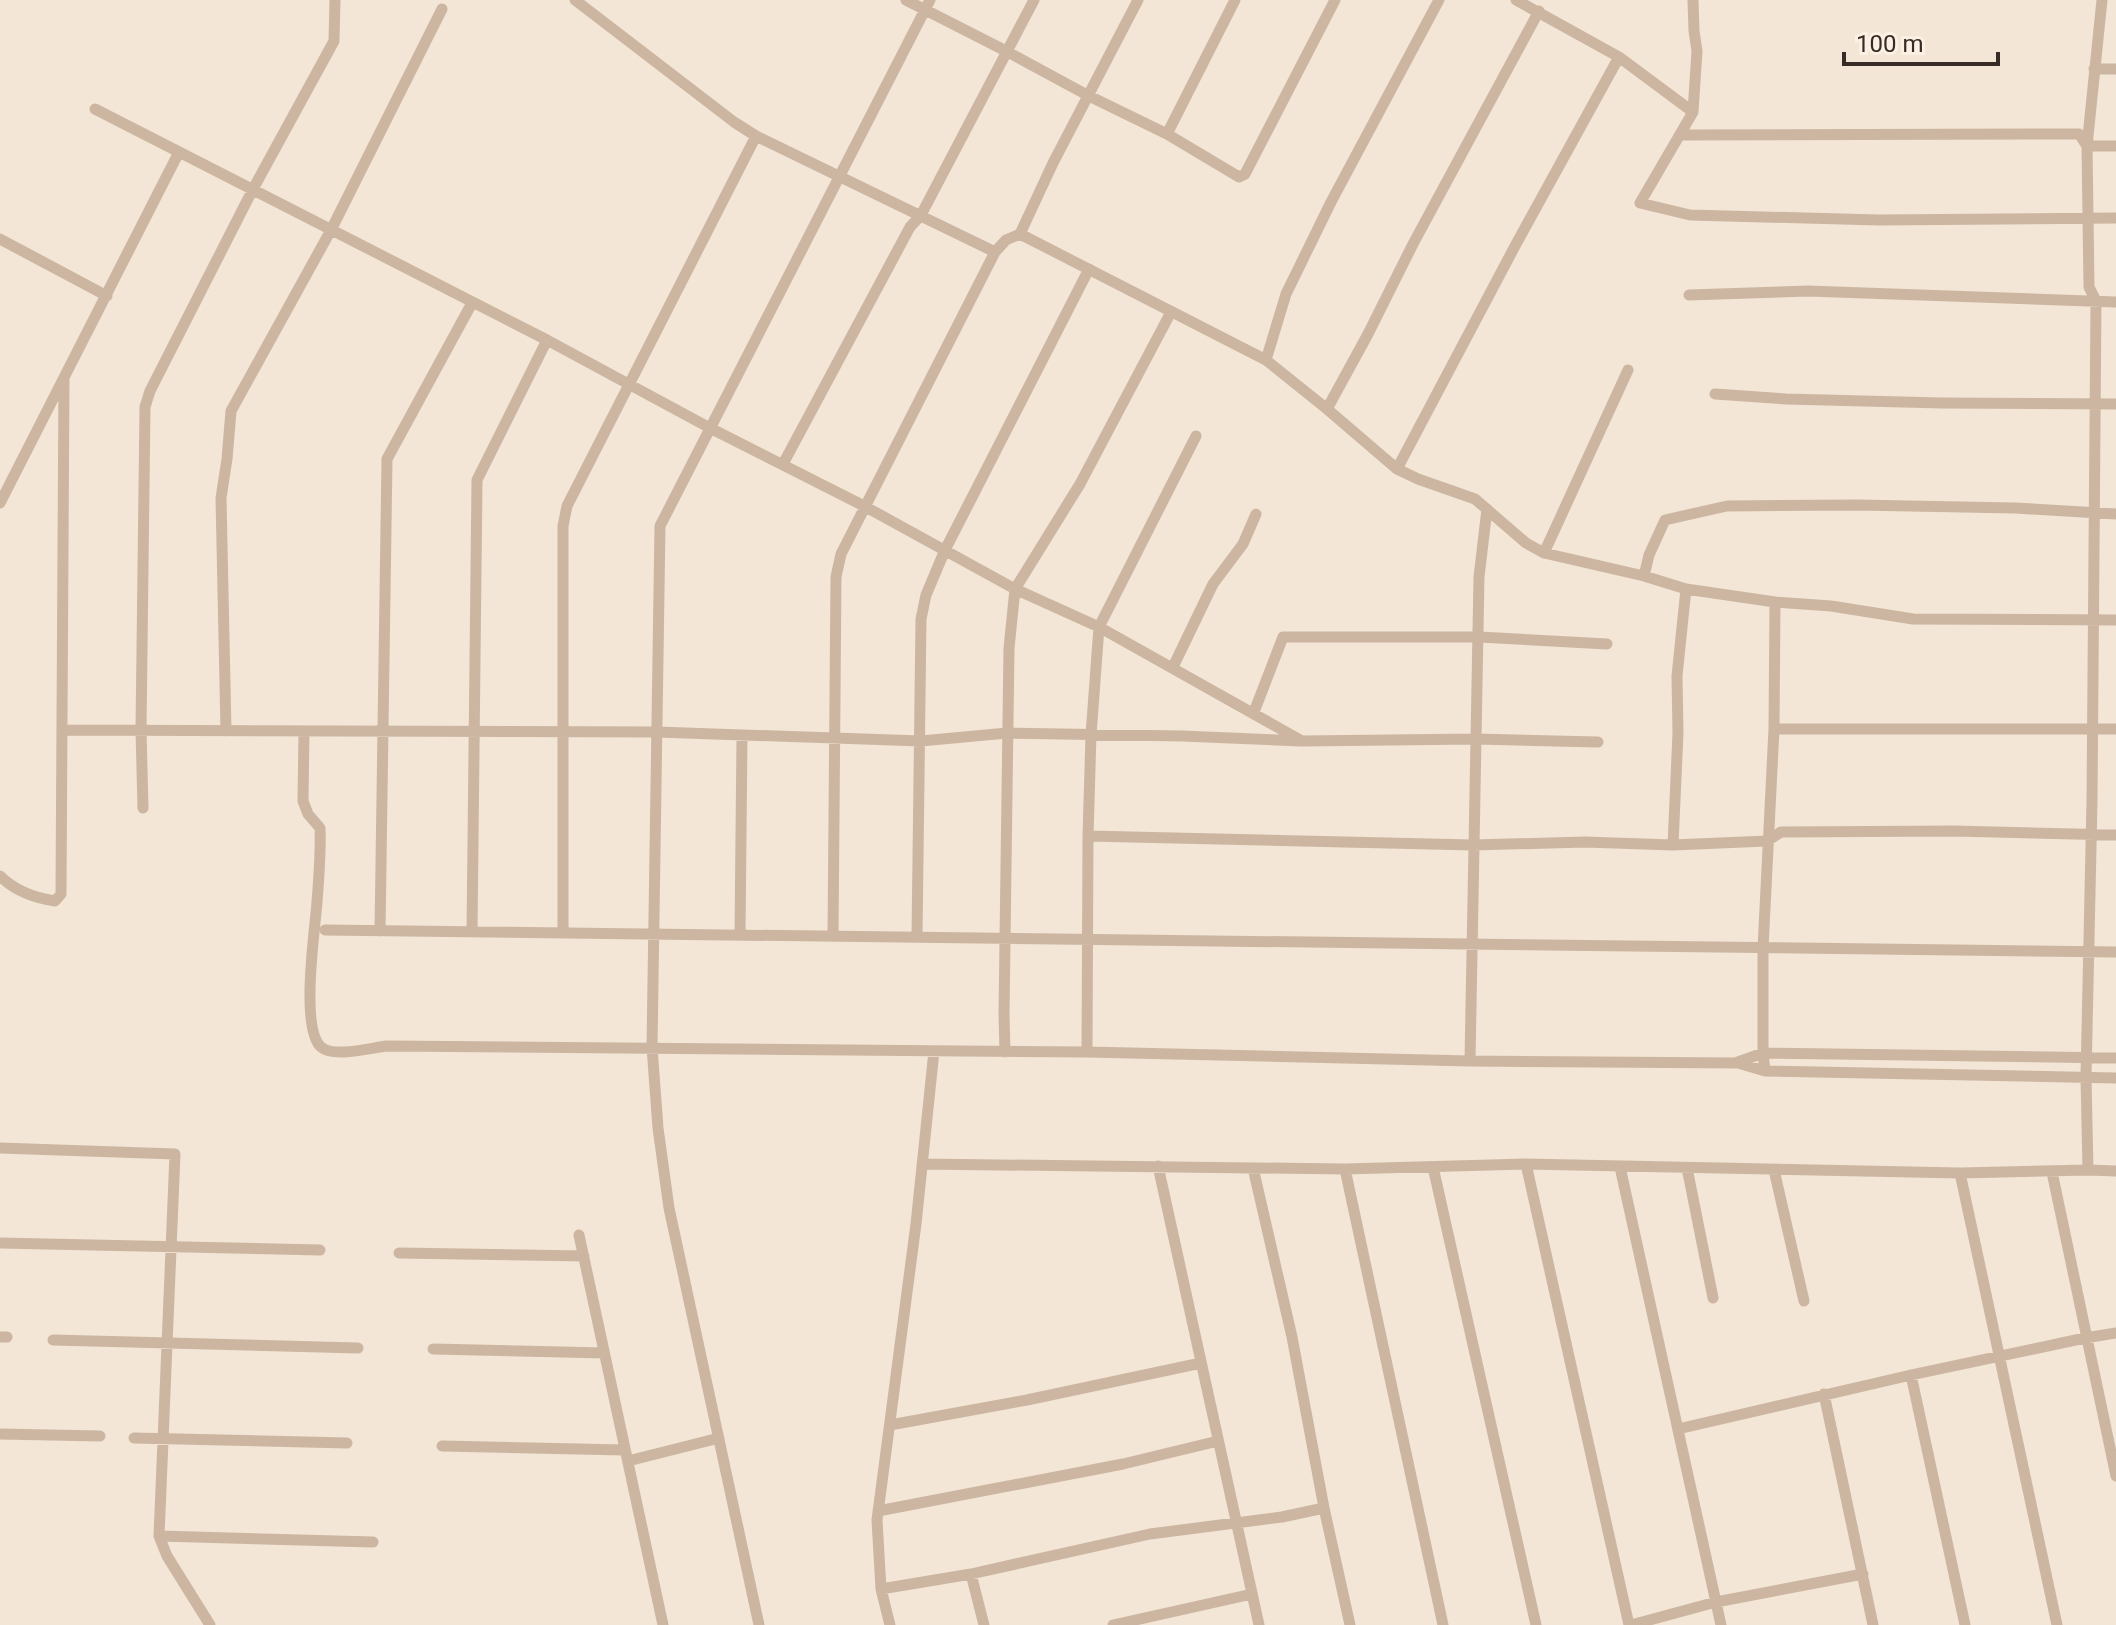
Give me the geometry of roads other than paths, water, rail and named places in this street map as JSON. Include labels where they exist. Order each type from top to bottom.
[{"type":"street","points":[[143,808],[145,407],[150,391],[253,189],[334,41],[335,0]]},
{"type":"street","points":[[575,0],[756,136],[995,252]]},
{"type":"street","points":[[906,0],[928,5],[1089,96],[1167,134],[1239,177],[1243,176],[1335,0]]},
{"type":"street","points":[[783,464],[910,227],[921,215],[1034,0]]},
{"type":"street","points":[[833,936],[836,577],[841,554],[995,252],[1006,240],[1020,234],[1053,163],[1138,0]]},
{"type":"street","points":[[1167,134],[1235,0]]},
{"type":"street","points":[[1266,360],[1286,294],[1331,202],[1439,0]]},
{"type":"street","points":[[1516,0],[1619,57],[1693,112]]},
{"type":"street","points":[[1693,0],[1697,51],[1693,112],[1640,203],[1690,215],[1879,220],[2116,218]]},
{"type":"street","points":[[2088,1170],[2086,1077],[2092,835],[2096,301],[2089,287],[2087,146],[2102,0]]},
{"type":"street","points":[[759,1625],[669,1208],[658,1128],[652,1047],[660,526],[928,5]]},
{"type":"street","points":[[226,731],[221,498],[231,411],[331,230],[442,9]]},
{"type":"street","points":[[1327,409],[1539,11]]},
{"type":"street","points":[[1397,469],[1619,57]]},
{"type":"street","points":[[2094,69],[2116,69]]},
{"type":"street","points":[[95,109],[547,340],[1015,589],[1099,627],[1302,741]]},
{"type":"street","points":[[1680,135],[2079,134],[2087,146]]},
{"type":"street","points":[[563,933],[563,526],[567,506],[756,136]]},
{"type":"street","points":[[2087,146],[2116,146]]},
{"type":"street","points":[[0,503],[179,152]]},
{"type":"street","points":[[1020,234],[1266,360],[1397,469],[1475,499],[1526,543],[1544,553],[1686,589],[1913,619],[2116,620]]},
{"type":"street","points":[[0,239],[107,296]]},
{"type":"street","points":[[917,937],[921,619],[926,595],[945,550],[1089,269]]},
{"type":"street","points":[[1689,295],[1808,291],[2116,302]]},
{"type":"street","points":[[380,931],[387,459],[472,303]]},
{"type":"street","points":[[1005,1052],[1007,733],[1009,648],[1015,589],[1080,484],[1171,312]]},
{"type":"street","points":[[472,932],[477,480],[547,340]]},
{"type":"street","points":[[1544,553],[1628,370]]},
{"type":"street","points":[[0,876],[8,884],[35,898],[55,901],[61,894],[64,378]]},
{"type":"street","points":[[1715,394],[1942,403],[2116,404]]},
{"type":"street","points":[[1087,1052],[1088,836],[1099,627],[1196,436]]},
{"type":"street","points":[[1644,576],[1649,555],[1665,520],[1727,506],[1999,508],[2116,514]]},
{"type":"street","points":[[1470,1061],[1479,577],[1487,509]]},
{"type":"street","points":[[1173,667],[1213,584],[1243,544],[1256,514]]},
{"type":"street","points":[[1673,845],[1677,676],[1686,589]]},
{"type":"street","points":[[1765,1071],[1763,948],[1774,729],[1775,602]]},
{"type":"street","points":[[1254,712],[1283,637],[1479,637],[1607,644]]},
{"type":"street","points":[[1774,729],[2116,729]]},
{"type":"street","points":[[62,730],[657,732],[921,741],[1007,733],[1302,741],[1476,739],[1598,742]]},
{"type":"street","points":[[304,731],[303,801],[308,814],[320,828],[317,905],[309,973],[311,1010],[315,1038],[322,1048],[335,1053],[387,1046],[1087,1052],[1470,1061],[1738,1063],[1765,1071],[2116,1078]]},
{"type":"street","points":[[740,935],[742,735]]},
{"type":"street","points":[[1088,836],[1473,845],[1585,842],[1673,845],[1767,841],[1781,832],[1943,831],[2116,835]]},
{"type":"street","points":[[325,930],[2116,952]]},
{"type":"street","points":[[890,1625],[881,1589],[877,1520],[934,1051]]},
{"type":"street","points":[[1738,1063],[1763,1053],[2116,1058]]},
{"type":"street","points":[[0,1148],[175,1154],[159,1536],[167,1556],[210,1625]]},
{"type":"street","points":[[922,1164],[1345,1169],[1526,1164],[1960,1173],[2116,1171]]},
{"type":"street","points":[[1526,1164],[1630,1625],[1716,1602],[1863,1574]]},
{"type":"street","points":[[1158,1166],[1259,1625]]},
{"type":"street","points":[[1433,1167],[1536,1625]]},
{"type":"street","points":[[1620,1167],[1721,1625]]},
{"type":"street","points":[[1253,1168],[1292,1337],[1350,1625]]},
{"type":"street","points":[[1687,1168],[1713,1298]]},
{"type":"street","points":[[1345,1169],[1443,1625]]},
{"type":"street","points":[[1774,1170],[1804,1301]]},
{"type":"street","points":[[2052,1172],[2116,1476]]},
{"type":"street","points":[[1960,1173],[2057,1625]]},
{"type":"street","points":[[579,1235],[663,1625]]},
{"type":"street","points":[[0,1243],[320,1250]]},
{"type":"street","points":[[399,1253],[584,1256]]},
{"type":"street","points":[[1678,1429],[1999,1355],[2116,1333]]},
{"type":"street","points":[[53,1340],[358,1348]]},
{"type":"street","points":[[433,1349],[604,1353]]},
{"type":"street","points":[[890,1425],[1201,1363]]},
{"type":"street","points":[[1911,1375],[1965,1625]]},
{"type":"street","points":[[1824,1394],[1873,1625]]},
{"type":"street","points":[[0,1434],[100,1436]]},
{"type":"street","points":[[134,1438],[347,1443]]},
{"type":"street","points":[[442,1446],[627,1456],[719,1438]]},
{"type":"street","points":[[878,1511],[1123,1464],[1218,1441]]},
{"type":"street","points":[[881,1589],[971,1574],[1150,1534],[1236,1524],[1324,1508]]},
{"type":"street","points":[[159,1536],[373,1542]]},
{"type":"street","points":[[971,1574],[984,1625]]},
{"type":"street","points":[[1113,1625],[1252,1594]]}]
